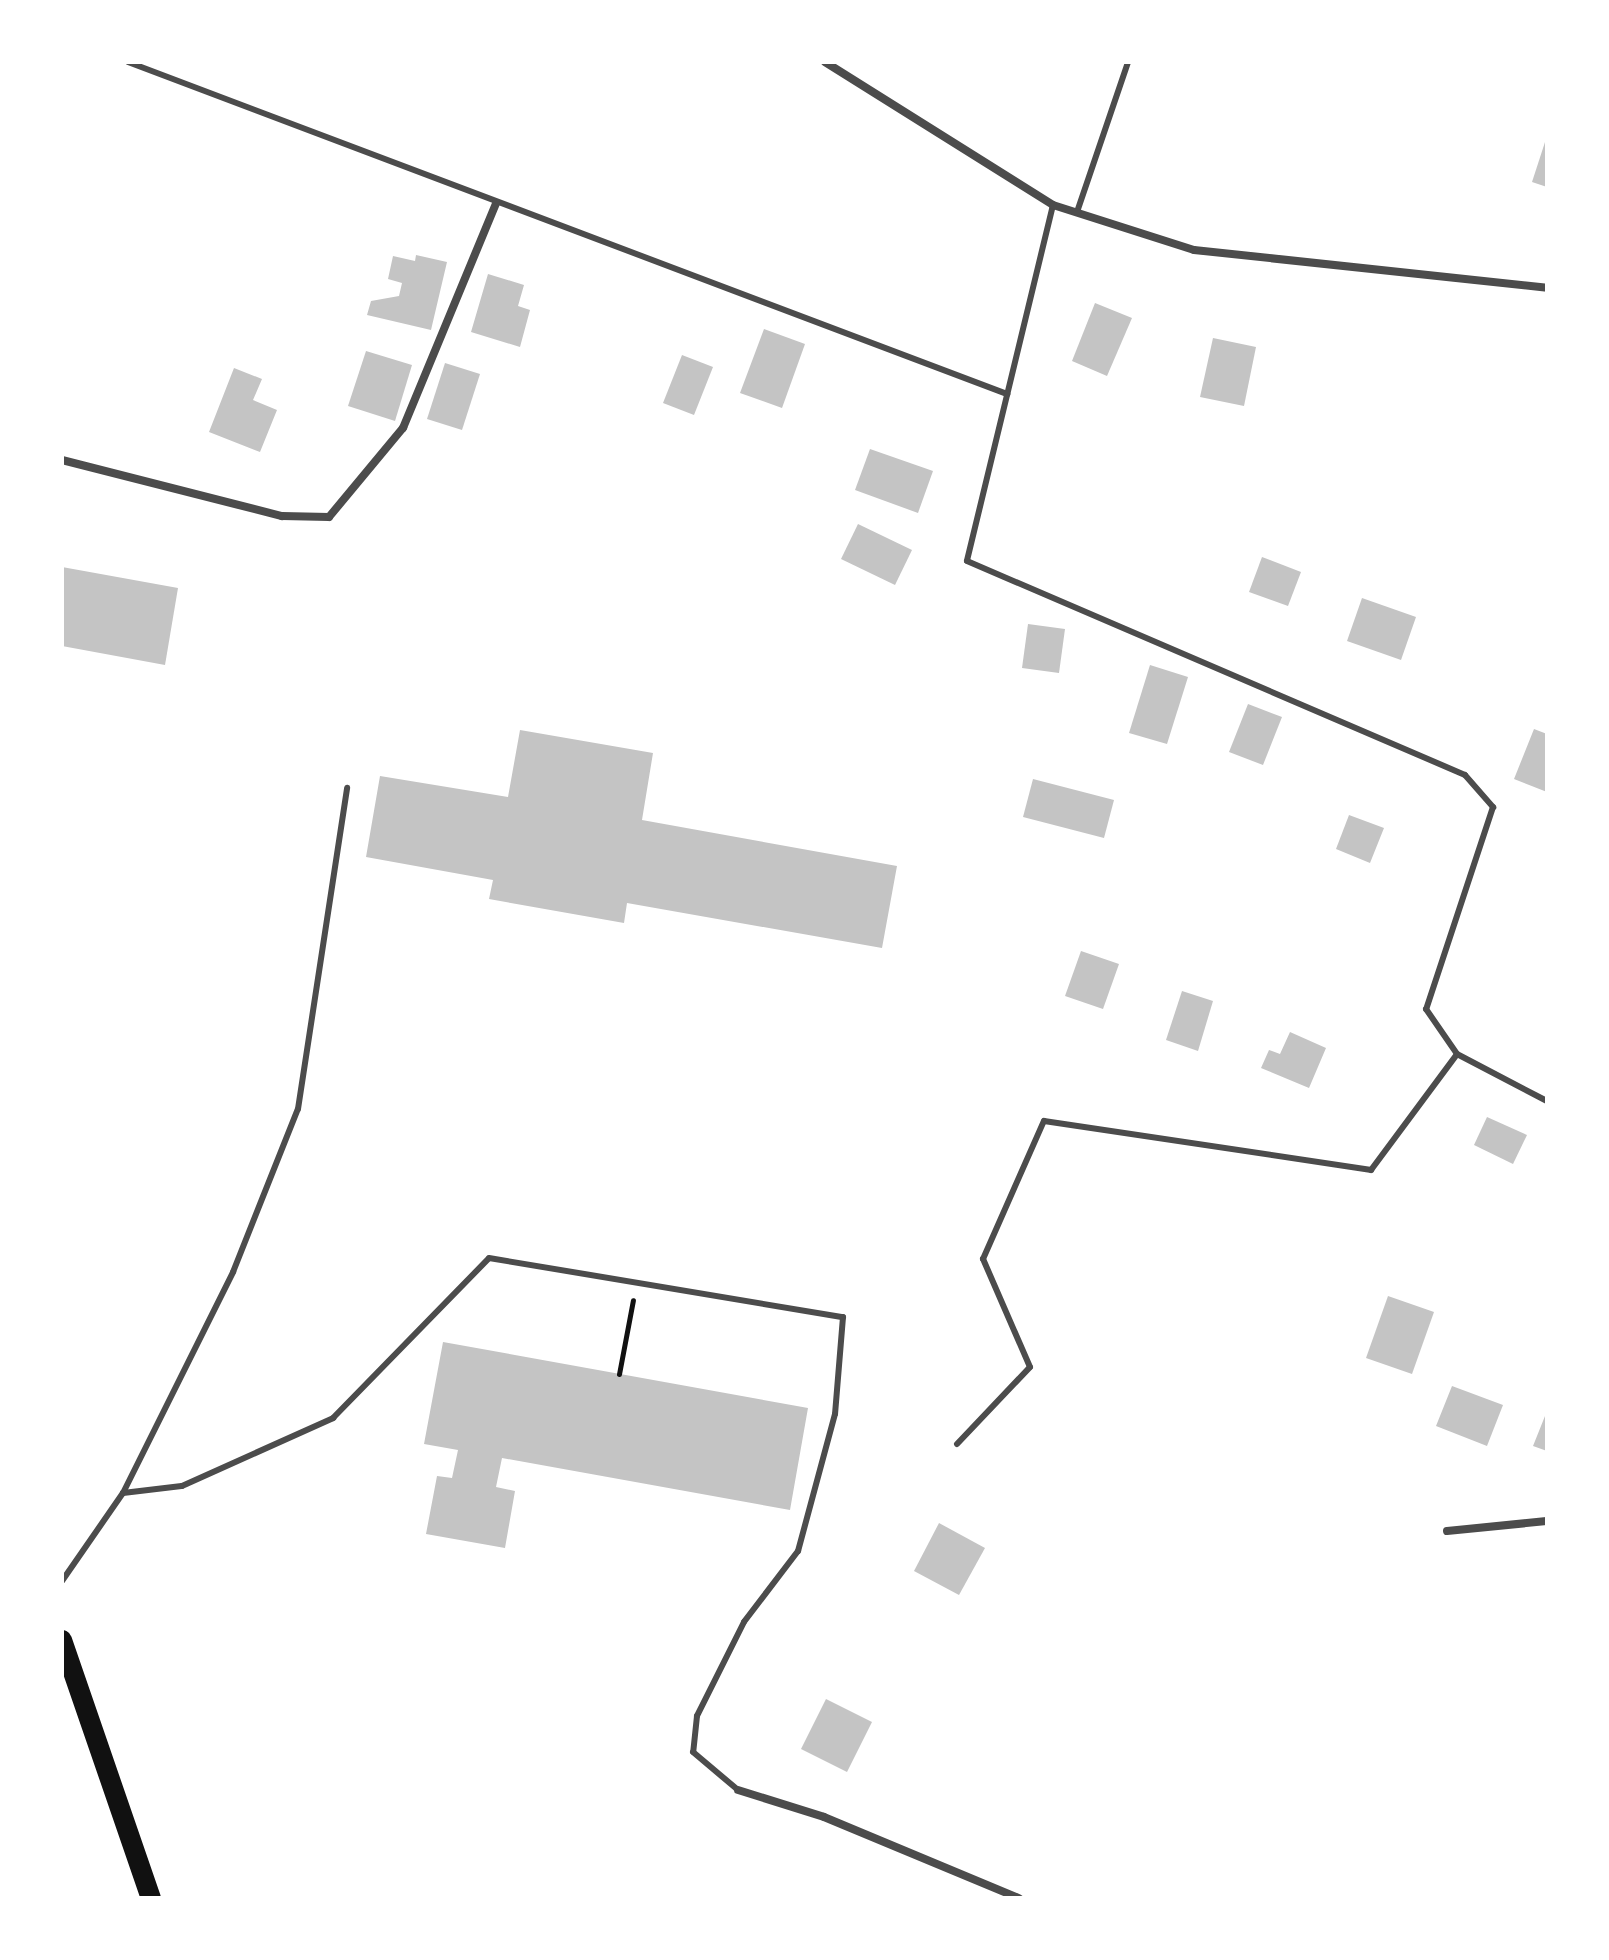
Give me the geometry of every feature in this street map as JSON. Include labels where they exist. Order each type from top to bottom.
[{"type":"main road","points":[[62,1640],[151,1898]]},
{"type":"street","points":[[825,62],[1053,205],[1194,250],[1547,288]]},
{"type":"street","points":[[62,460],[282,516],[329,517],[403,428],[496,204]]},
{"type":"street","points":[[1447,1531],[1547,1521]]},
{"type":"street","points":[[738,1790],[824,1817],[1019,1898]]},
{"type":"lane","points":[[128,62],[496,204],[1007,394]]},
{"type":"lane","points":[[1077,212],[1128,62]]},
{"type":"lane","points":[[1053,205],[967,561],[1465,775],[1493,807],[1426,1009],[1457,1054],[1547,1101]]},
{"type":"lane","points":[[62,1581],[123,1493],[233,1272],[298,1109],[347,788]]},
{"type":"lane","points":[[957,1444],[1030,1367],[983,1259],[1044,1121],[1371,1170],[1457,1054]]},
{"type":"lane","points":[[123,1493],[182,1486],[333,1418],[489,1258],[843,1317],[835,1414],[798,1551],[744,1622],[697,1716],[693,1752],[738,1790]]},
{"type":"path","points":[[619,1374],[636,1282]]},
{"type":"building","points":[[1547,139],[1547,187],[1532,182]]},
{"type":"building","points":[[416,255],[447,262],[431,330],[367,315],[371,301],[399,296],[402,283],[388,279],[393,256],[415,261]]},
{"type":"building","points":[[488,274],[524,285],[518,306],[530,310],[520,347],[471,332]]},
{"type":"building","points":[[1095,303],[1132,318],[1107,376],[1072,361]]},
{"type":"building","points":[[764,329],[805,344],[782,408],[740,393]]},
{"type":"building","points":[[1213,338],[1256,347],[1244,406],[1200,397]]},
{"type":"building","points":[[366,351],[412,365],[395,421],[348,406]]},
{"type":"building","points":[[682,355],[713,367],[694,415],[663,403]]},
{"type":"building","points":[[445,363],[480,374],[462,430],[427,419]]},
{"type":"building","points":[[234,368],[262,379],[253,400],[277,410],[260,452],[209,432]]},
{"type":"building","points":[[870,449],[933,471],[918,513],[855,490]]},
{"type":"building","points":[[858,524],[912,550],[895,585],[841,559]]},
{"type":"building","points":[[1262,557],[1301,572],[1288,606],[1249,592]]},
{"type":"building","points":[[62,567],[178,588],[165,665],[62,646]]},
{"type":"building","points":[[1362,598],[1416,617],[1401,660],[1347,641]]},
{"type":"building","points":[[1028,624],[1065,629],[1059,673],[1022,668]]},
{"type":"building","points":[[1150,665],[1188,677],[1167,744],[1129,733]]},
{"type":"building","points":[[1248,704],[1282,717],[1263,765],[1229,752]]},
{"type":"building","points":[[1534,729],[1547,734],[1547,792],[1514,779]]},
{"type":"building","points":[[520,730],[653,753],[642,820],[897,866],[882,948],[627,903],[624,923],[489,899],[493,880],[366,857],[380,776],[508,797]]},
{"type":"building","points":[[1033,779],[1114,800],[1104,838],[1023,817]]},
{"type":"building","points":[[1349,815],[1384,828],[1370,863],[1336,849]]},
{"type":"building","points":[[1081,951],[1119,964],[1103,1009],[1065,996]]},
{"type":"building","points":[[1182,991],[1213,1001],[1198,1051],[1166,1040]]},
{"type":"building","points":[[1290,1032],[1326,1048],[1309,1088],[1261,1068],[1269,1050],[1280,1054]]},
{"type":"building","points":[[1487,1117],[1527,1135],[1513,1164],[1474,1145]]},
{"type":"building","points":[[1388,1296],[1434,1312],[1412,1374],[1366,1358]]},
{"type":"building","points":[[443,1342],[808,1408],[790,1510],[502,1458],[496,1487],[515,1491],[505,1548],[426,1534],[437,1476],[452,1478],[458,1450],[424,1444]]},
{"type":"building","points":[[1452,1386],[1503,1405],[1487,1446],[1436,1426]]},
{"type":"building","points":[[1547,1411],[1547,1451],[1533,1446]]},
{"type":"building","points":[[939,1523],[985,1548],[959,1595],[914,1571]]},
{"type":"building","points":[[826,1699],[872,1722],[847,1772],[801,1749]]}]
